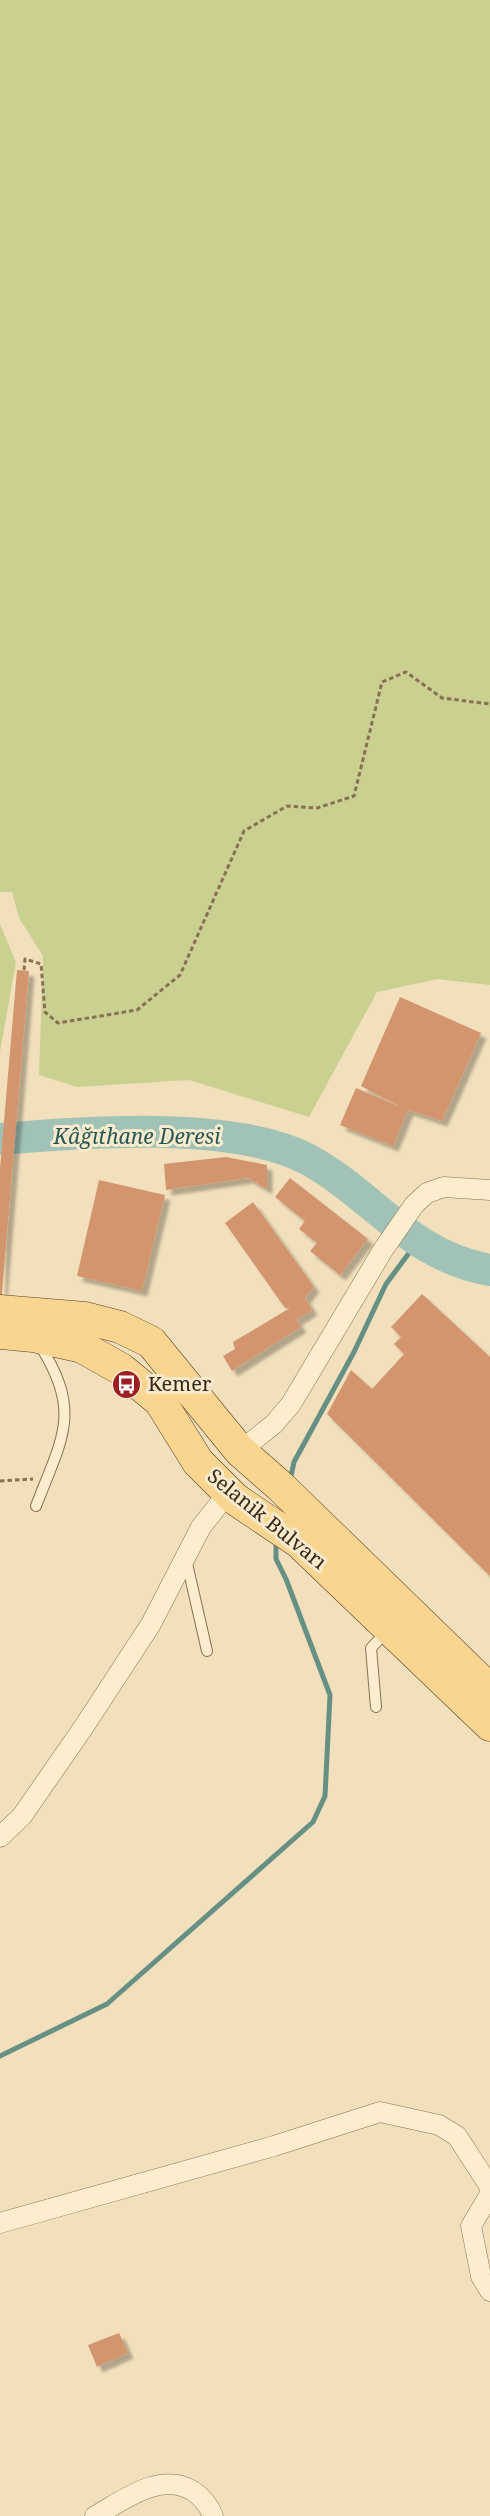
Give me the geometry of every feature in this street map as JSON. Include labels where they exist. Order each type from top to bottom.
[{"type":"main road","name":"Selanik Bulvarı","points":[[0,1311],[85,1318],[120,1328],[151,1342],[240,1451],[280,1486],[490,1690]]},
{"type":"main road","name":"Selanik Bulvarı","points":[[0,1333],[33,1336],[82,1347],[122,1369],[160,1401],[198,1462],[232,1496],[299,1542],[490,1725]]},
{"type":"main road","points":[[160,1401],[197,1435],[240,1451],[234,1472],[232,1496]]},
{"type":"street","points":[[240,1451],[274,1424],[291,1404],[383,1250],[414,1205],[427,1192],[444,1187],[490,1190]]},
{"type":"street","points":[[0,1837],[22,1816],[151,1624],[201,1527],[232,1496]]},
{"type":"street","points":[[0,2223],[274,2146],[380,2112],[439,2125],[457,2136],[490,2187]]},
{"type":"street","points":[[490,2194],[471,2226],[482,2276],[490,2291]]},
{"type":"street","points":[[95,2516],[148,2487],[162,2484],[190,2490],[210,2508],[213,2516]]},
{"type":"lane","points":[[33,1336],[56,1370],[65,1401],[65,1421],[36,1506]]},
{"type":"lane","points":[[185,1556],[207,1651]]},
{"type":"lane","points":[[376,1707],[371,1648],[390,1628]]},
{"type":"path","points":[[24,970],[25,959],[41,964],[45,1012],[58,1023],[137,1010],[180,975],[244,831],[287,806],[317,808],[354,795],[382,682],[406,672],[442,698],[490,704]]},
{"type":"path","points":[[0,1481],[47,1478]]},
{"type":"green space","points":[[0,0],[490,0],[490,985],[438,979],[377,992],[309,1117],[189,1080],[77,1087],[39,1075],[43,956],[19,918],[12,892],[0,892]]},
{"type":"green space","points":[[0,924],[16,962],[0,1052]]},
{"type":"building","points":[[17,970],[29,971],[0,1317],[0,1168]]},
{"type":"building","points":[[400,997],[481,1033],[442,1121],[408,1110],[393,1146],[340,1125],[356,1088],[403,1108],[361,1086]]},
{"type":"building","points":[[226,1157],[267,1165],[267,1189],[248,1178],[166,1190],[164,1164]]},
{"type":"building","points":[[290,1178],[368,1239],[340,1275],[310,1251],[317,1243],[299,1229],[305,1221],[275,1197]]},
{"type":"building","points":[[99,1180],[165,1195],[142,1291],[77,1276]]},
{"type":"building","points":[[253,1202],[314,1287],[305,1298],[312,1310],[296,1320],[301,1327],[232,1371],[223,1356],[235,1349],[233,1342],[290,1308],[285,1308],[225,1223]]},
{"type":"building","points":[[422,1294],[490,1357],[490,1576],[327,1414],[351,1370],[372,1389],[404,1354],[394,1344],[401,1337],[391,1327]]},
{"type":"building","points":[[119,2333],[128,2353],[97,2367],[88,2345]]},
{"type":"waterway","name":"Kâğıthane Deresi","points":[[0,1139],[115,1132],[158,1132],[201,1134],[278,1147],[309,1160],[332,1174],[415,1239],[437,1252],[462,1263],[490,1270]]},
{"type":"waterway","points":[[291,1476],[294,1462],[354,1352],[386,1284],[418,1241]]},
{"type":"waterway","points":[[0,2056],[107,2004],[313,1822],[325,1796],[330,1695],[286,1579],[276,1559],[276,1545]]},
{"type":"place","name":"Kemer","points":[[127,1384]]}]
